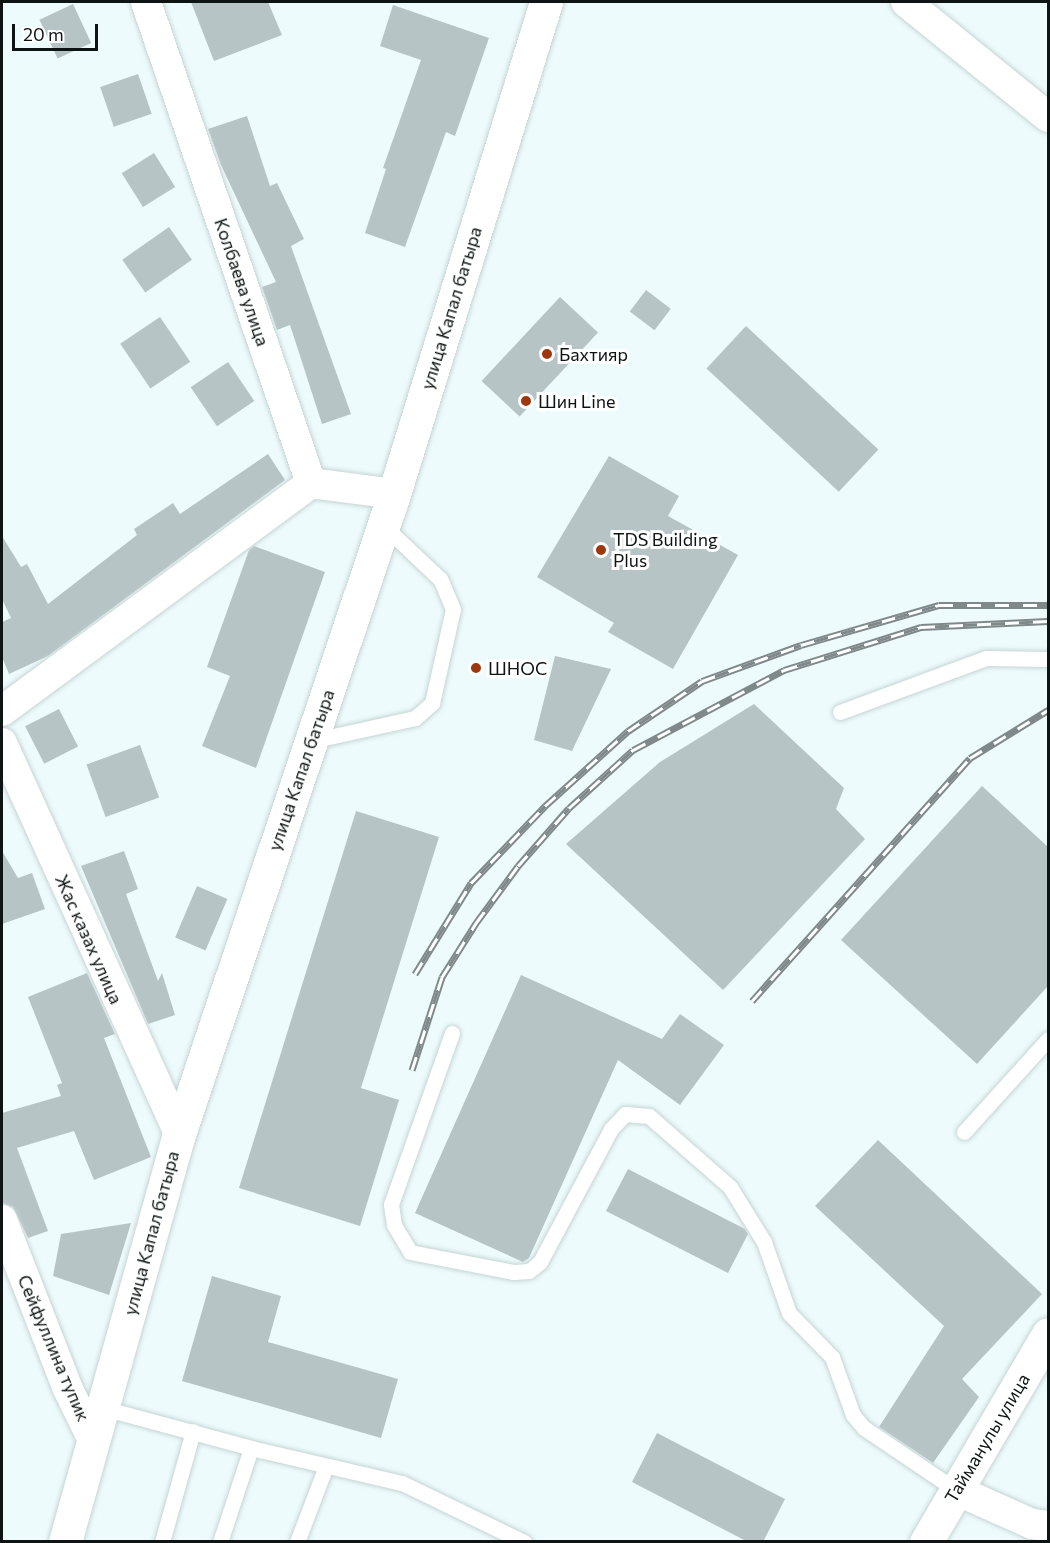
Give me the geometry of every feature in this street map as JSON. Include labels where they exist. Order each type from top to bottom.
[{"type":"main road","name":"улица Капал батыра","points":[[65,1542],[178,1134],[384,526],[546,2]]},
{"type":"main road","name":"Тайманулы улица","points":[[926,1542],[1048,1334]]},
{"type":"street","name":"Колбаева улица","points":[[146,2],[311,483]]},
{"type":"street","points":[[906,2],[1048,117]]},
{"type":"street","points":[[2,711],[311,483],[394,494]]},
{"type":"street","name":"Жас казах улица","points":[[2,743],[178,1134]]},
{"type":"street","name":"Сейфуллина тупик","points":[[2,1220],[67,1387],[94,1442]]},
{"type":"street","points":[[956,1490],[1032,1524],[1048,1526]]},
{"type":"lane","points":[[311,741],[415,718],[432,703],[453,609],[440,579],[384,526]]},
{"type":"lane","points":[[840,712],[986,658],[1048,659]]},
{"type":"lane","points":[[452,1033],[391,1204],[393,1226],[410,1252],[514,1272],[529,1270],[540,1262],[611,1129],[625,1114],[649,1116],[730,1187],[764,1242],[789,1313],[832,1357],[853,1415],[864,1428],[956,1490]]},
{"type":"lane","points":[[964,1132],[1048,1039]]},
{"type":"lane","points":[[103,1408],[251,1448],[402,1483],[524,1542]]},
{"type":"lane","points":[[162,1542],[193,1431]]},
{"type":"lane","points":[[220,1542],[251,1448]]},
{"type":"lane","points":[[297,1542],[326,1466]]},
{"type":"building","points":[[191,2],[268,2],[282,35],[214,61]]},
{"type":"building","points":[[73,4],[91,43],[58,59],[39,20]]},
{"type":"building","points":[[393,5],[489,38],[455,136],[446,132],[405,247],[365,233],[386,169],[383,168],[421,60],[380,46]]},
{"type":"building","points":[[138,74],[152,114],[114,127],[100,87]]},
{"type":"building","points":[[247,116],[270,186],[277,183],[304,239],[291,246],[351,414],[322,424],[290,325],[277,330],[262,287],[276,282],[221,165],[208,129]]},
{"type":"building","points":[[154,153],[175,187],[143,207],[122,173]]},
{"type":"building","points":[[169,227],[192,260],[145,292],[122,260]]},
{"type":"building","points":[[646,290],[671,309],[655,330],[630,312]]},
{"type":"building","points":[[560,297],[598,332],[520,417],[482,381]]},
{"type":"building","points":[[160,317],[190,362],[150,389],[120,344]]},
{"type":"building","points":[[746,326],[878,449],[839,492],[706,368]]},
{"type":"building","points":[[228,362],[254,401],[217,426],[191,387]]},
{"type":"building","points":[[268,454],[285,480],[48,656],[9,674],[2,657],[2,622],[11,618],[2,599],[2,536],[21,567],[27,564],[48,604],[137,535],[134,529],[173,503],[180,514]]},
{"type":"building","points":[[609,456],[679,496],[668,516],[738,555],[673,669],[608,632],[614,623],[537,577]]},
{"type":"building","points":[[254,546],[325,572],[256,768],[202,746],[230,676],[207,667],[249,550]]},
{"type":"building","points":[[555,656],[611,669],[572,751],[534,740]]},
{"type":"building","points":[[754,704],[844,788],[836,809],[865,839],[723,990],[566,844],[660,762]]},
{"type":"building","points":[[59,709],[78,746],[44,764],[25,726]]},
{"type":"building","points":[[140,745],[159,798],[106,817],[86,764]]},
{"type":"building","points":[[982,786],[1048,847],[1048,986],[977,1064],[841,940]]},
{"type":"building","points":[[356,811],[439,837],[361,1088],[399,1100],[360,1226],[239,1188]]},
{"type":"building","points":[[2,851],[18,878],[32,873],[45,909],[2,924]]},
{"type":"building","points":[[124,851],[138,889],[126,894],[158,981],[162,973],[175,1015],[148,1024],[81,866]]},
{"type":"building","points":[[197,886],[227,899],[205,950],[175,938]]},
{"type":"building","points":[[87,973],[115,1034],[104,1038],[151,1157],[94,1180],[74,1131],[17,1148],[48,1231],[28,1238],[13,1207],[2,1203],[2,1113],[61,1096],[57,1085],[62,1083],[28,997]]},
{"type":"building","points":[[521,975],[662,1039],[680,1014],[724,1045],[680,1105],[618,1060],[529,1258],[523,1262],[415,1213]]},
{"type":"building","points":[[878,1140],[1042,1294],[962,1379],[979,1397],[933,1463],[879,1427],[944,1326],[815,1206]]},
{"type":"building","points":[[628,1169],[745,1229],[748,1234],[728,1273],[606,1211]]},
{"type":"building","points":[[131,1223],[109,1295],[53,1276],[61,1234]]},
{"type":"building","points":[[212,1276],[281,1296],[268,1342],[398,1379],[381,1438],[182,1381]]},
{"type":"building","points":[[657,1433],[785,1499],[763,1542],[748,1542],[632,1482]]},
{"type":"railway","points":[[415,974],[471,883],[545,806],[628,731],[702,681],[801,645],[939,605],[1048,605]]},
{"type":"railway","points":[[412,1070],[442,977],[476,923],[518,866],[569,808],[633,750],[784,670],[921,627],[1048,621]]},
{"type":"railway","points":[[752,1001],[970,758],[1048,710]]},
{"type":"place","name":"Бахтияр","points":[[547,354]]},
{"type":"place","name":"Шин Line","points":[[526,401]]},
{"type":"place","name":"TDS Building Plus","points":[[601,550]]},
{"type":"place","name":"ШНОС","points":[[476,668]]}]
